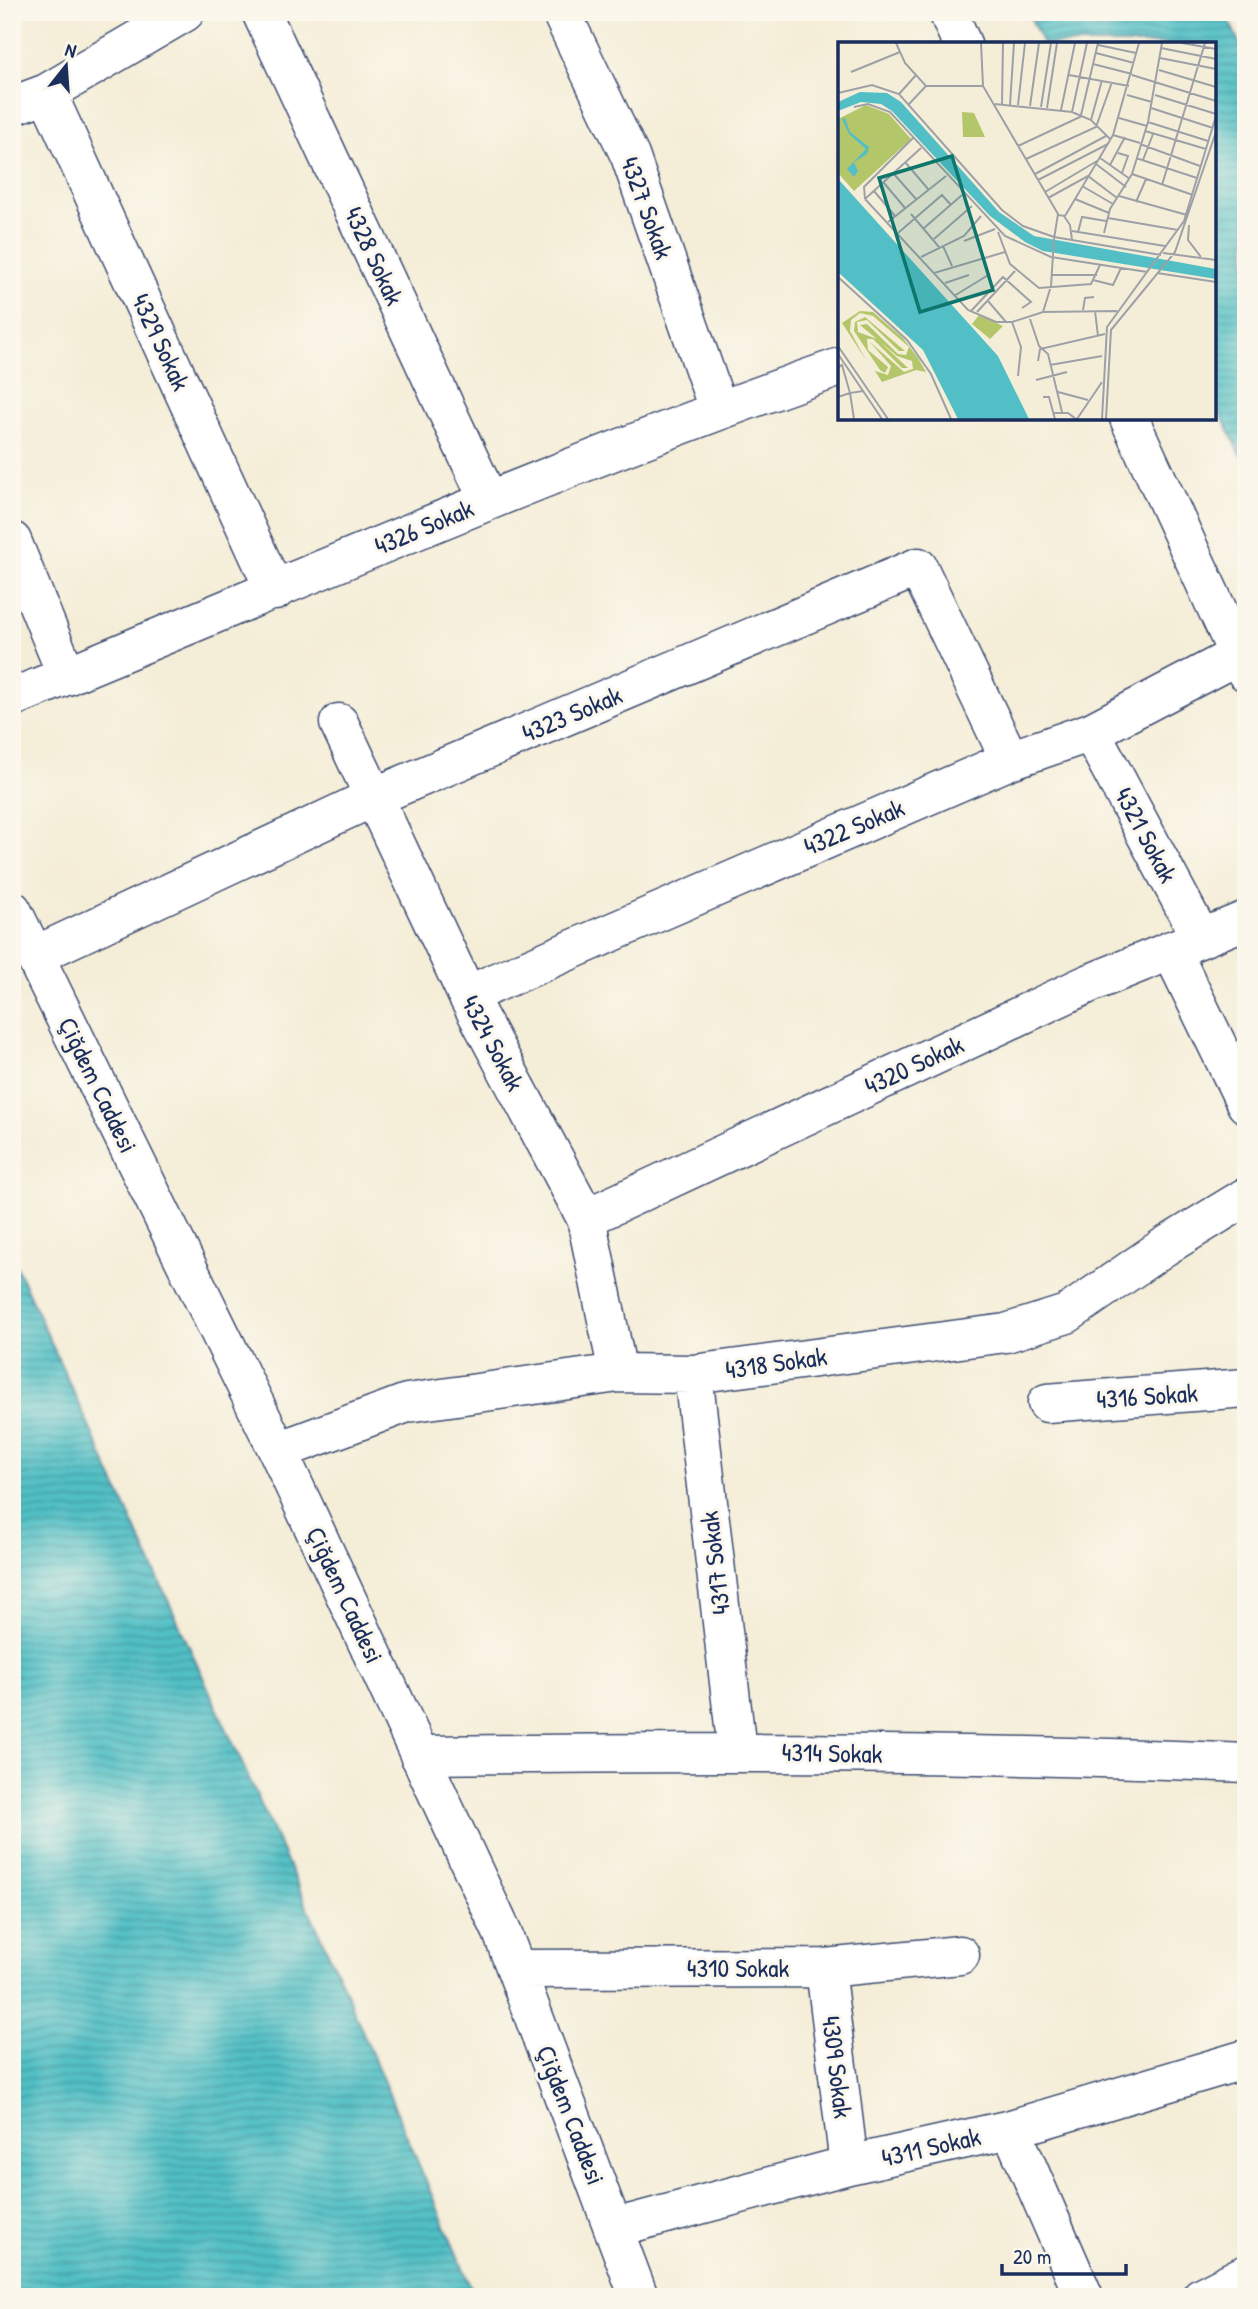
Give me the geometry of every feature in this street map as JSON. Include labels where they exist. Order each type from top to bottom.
[{"type":"street","points":[[29,99],[185,12]]},
{"type":"street","name":"4328 Sokak","points":[[261,12],[488,499]]},
{"type":"street","name":"4327 Sokak","points":[[561,12],[629,156],[718,409]]},
{"type":"street","points":[[948,12],[961,42]]},
{"type":"street","name":"4329 Sokak","points":[[29,99],[275,591]]},
{"type":"street","name":"4326 Sokak","points":[[12,698],[275,591],[488,499],[718,409],[838,368]]},
{"type":"street","points":[[1130,420],[1242,664]]},
{"type":"street","points":[[12,541],[67,676]]},
{"type":"street","name":"4323 Sokak","points":[[34,956],[374,797],[918,567],[1010,760]]},
{"type":"street","name":"4322 Sokak","points":[[467,995],[1010,760],[1091,732],[1242,664]]},
{"type":"street","name":"4324 Sokak","points":[[339,723],[467,995],[586,1218],[618,1373]]},
{"type":"street","name":"4321 Sokak","points":[[1091,732],[1186,944],[1246,1104]]},
{"type":"street","name":"Çiğdem Caddesi","points":[[12,910],[278,1451],[502,1932],[639,2297]]},
{"type":"street","name":"4320 Sokak","points":[[586,1218],[1088,984],[1246,920]]},
{"type":"street","name":"4318 Sokak","points":[[278,1451],[407,1403],[618,1373],[693,1374],[1006,1332],[1067,1314],[1164,1247],[1246,1197]]},
{"type":"street","name":"4317 Sokak","points":[[693,1374],[737,1751]]},
{"type":"street","name":"4316 Sokak","points":[[1047,1403],[1246,1388]]},
{"type":"street","name":"4314 Sokak","points":[[419,1755],[737,1751],[1125,1758],[1246,1763]]},
{"type":"street","name":"4310 Sokak","points":[[516,1969],[825,1968],[960,1955]]},
{"type":"street","name":"4309 Sokak","points":[[825,1968],[849,2165]]},
{"type":"street","name":"4311 Sokak","points":[[614,2228],[849,2165],[1012,2129],[1246,2059]]},
{"type":"street","points":[[1012,2129],[1084,2297]]},
{"type":"street","points":[[1201,2297],[1246,2274]]},
{"type":"water","points":[[1028,12],[1225,12],[1246,58],[1246,466],[1216,404],[1216,42],[1042,42]]},
{"type":"water","points":[[12,1257],[342,1983],[475,2297],[12,2297]]}]
